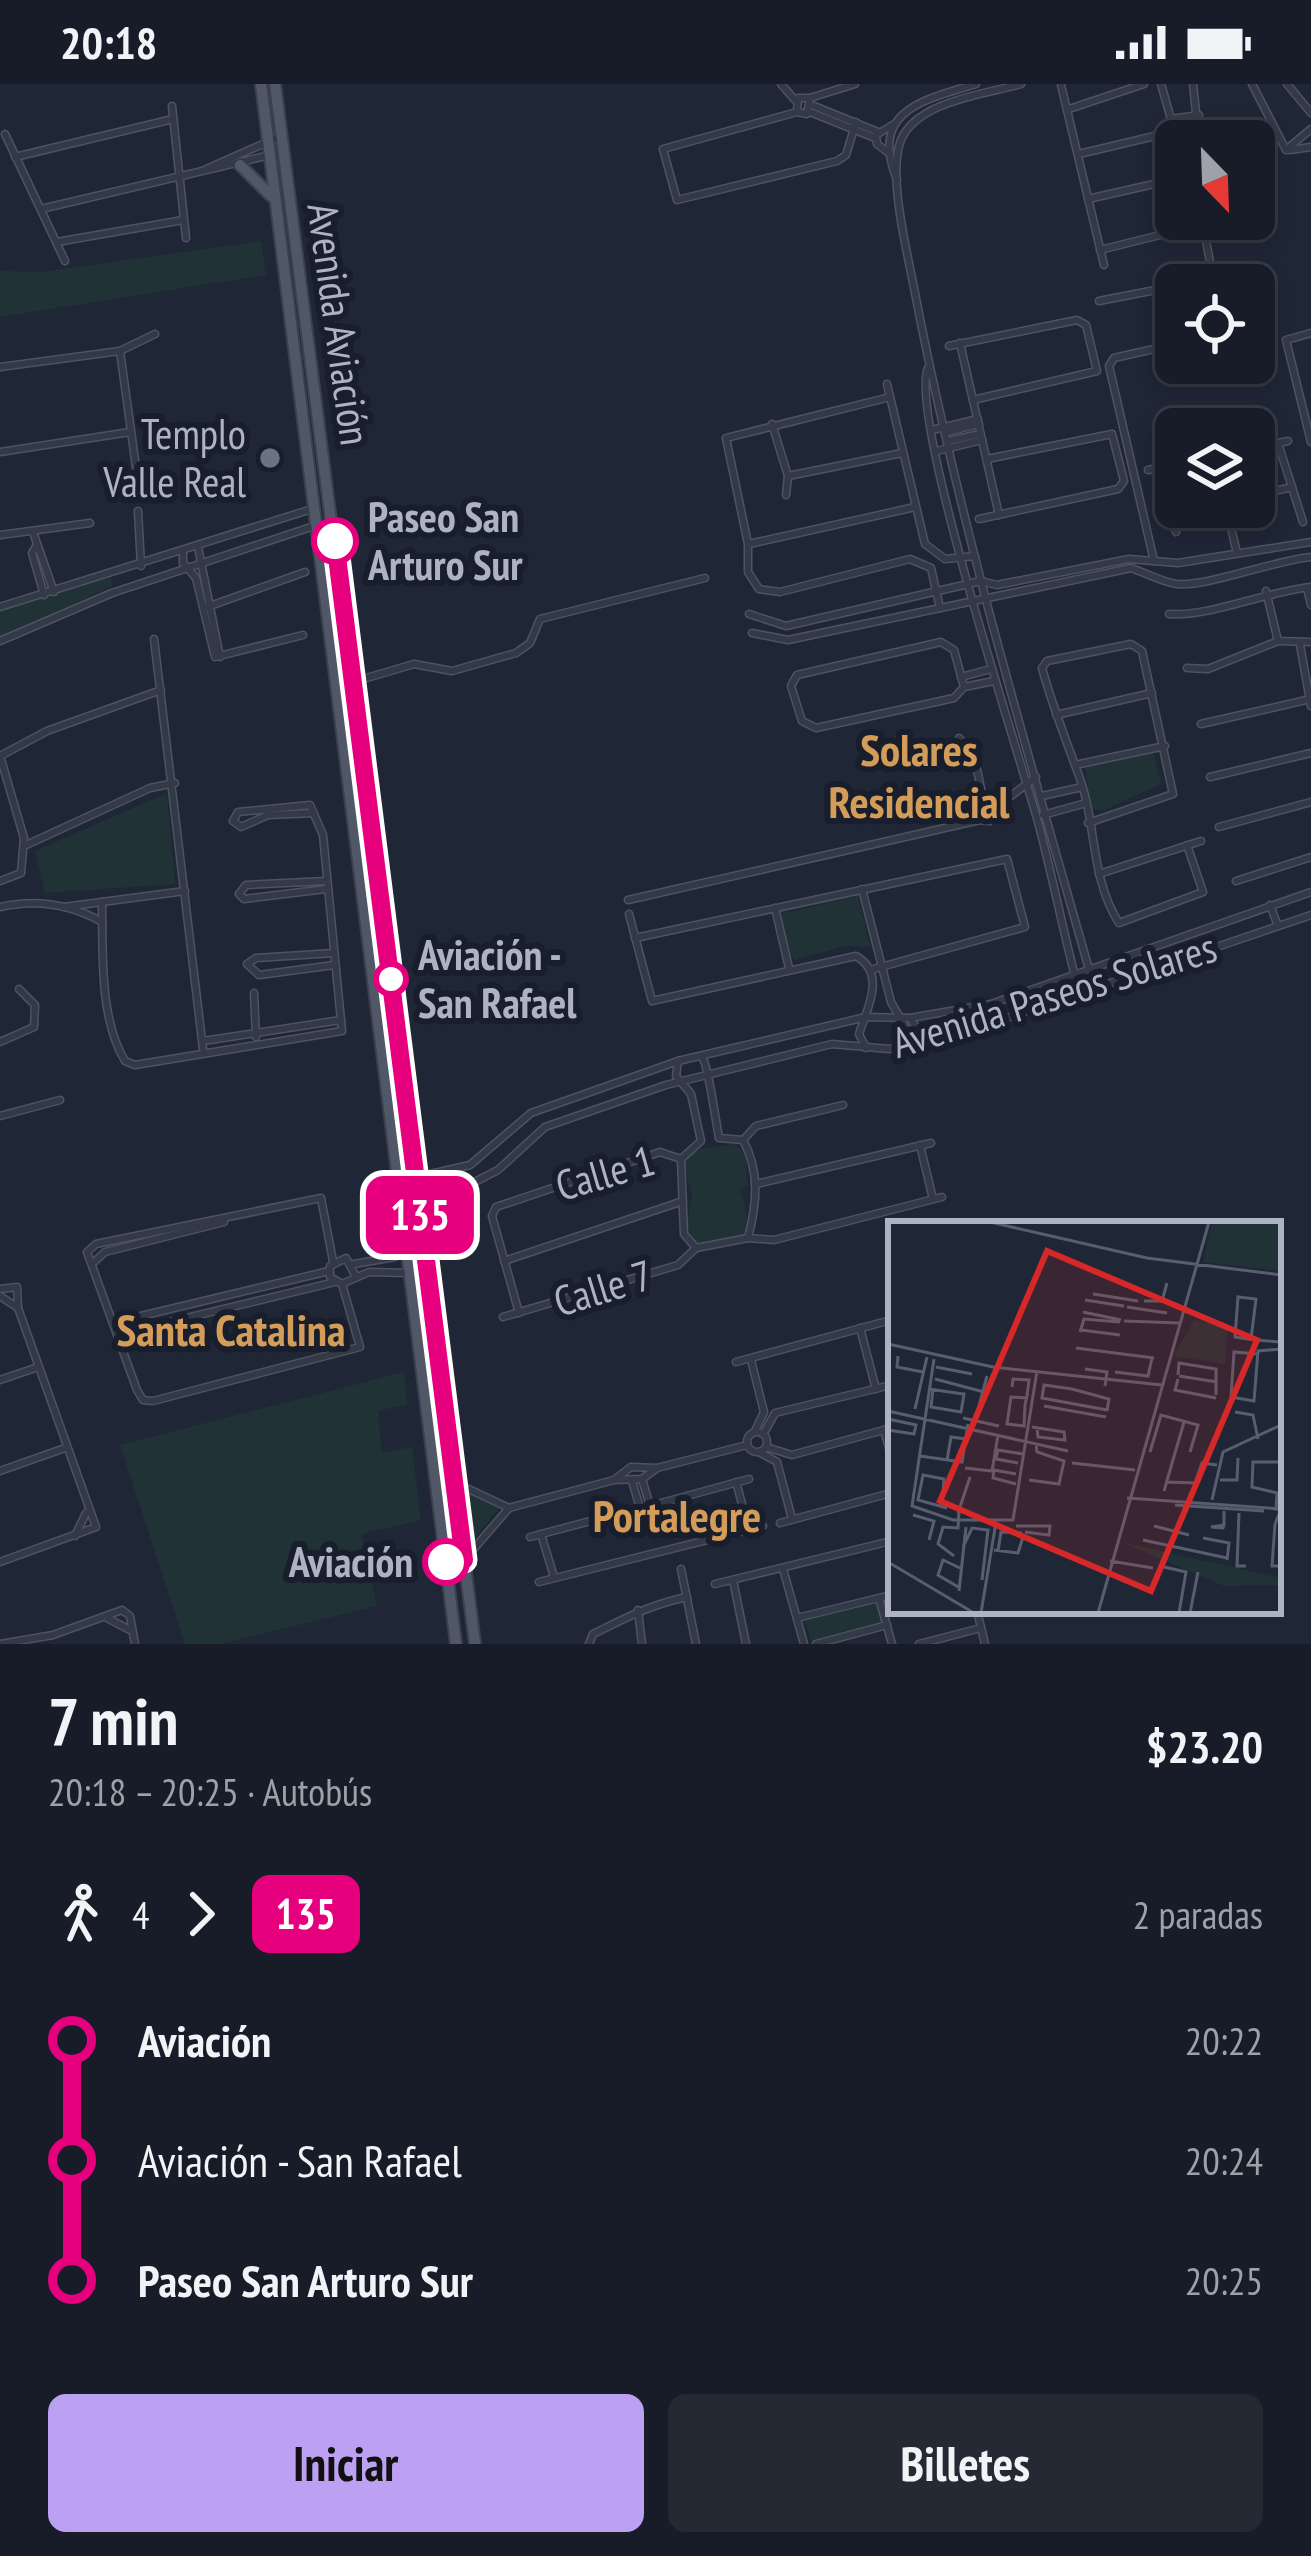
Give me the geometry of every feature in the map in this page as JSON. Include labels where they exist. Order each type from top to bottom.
[{"type":"main road","name":"Avenida Aviación","points":[[261,84],[456,1644]]},
{"type":"main road","name":"Avenida Aviación","points":[[275,84],[475,1644]]},
{"type":"main road","points":[[239,161],[261,182],[277,209]]},
{"type":"main road","points":[[422,1228],[440,1201]]},
{"type":"main road","points":[[418,1333],[435,1331]]},
{"type":"street","points":[[781,84],[795,100],[876,135],[899,187]]},
{"type":"street","points":[[855,84],[796,112],[663,149],[677,200],[837,161],[846,155],[855,126]]},
{"type":"street","points":[[1021,84],[914,122],[898,153],[899,187],[929,365],[985,598],[1094,987]]},
{"type":"street","points":[[1069,109],[1144,84]]},
{"type":"street","points":[[1160,84],[1171,119],[1199,115]]},
{"type":"street","points":[[1192,84],[1200,120]]},
{"type":"street","points":[[1252,84],[1286,150]]},
{"type":"street","points":[[876,135],[922,101],[972,85],[974,98]]},
{"type":"street","points":[[1061,85],[1104,265]]},
{"type":"street","points":[[1286,85],[1311,113]]},
{"type":"street","points":[[795,100],[796,112]]},
{"type":"street","points":[[172,106],[186,238]]},
{"type":"street","points":[[15,157],[173,119]]},
{"type":"street","points":[[887,153],[896,123]]},
{"type":"street","points":[[1286,150],[1311,129]]},
{"type":"street","points":[[4,134],[64,262]]},
{"type":"street","points":[[1079,154],[1155,136]]},
{"type":"street","points":[[41,209],[239,161],[282,141]]},
{"type":"street","points":[[1286,150],[1311,147]]},
{"type":"street","points":[[887,153],[898,153]]},
{"type":"street","points":[[1088,199],[1155,185]]},
{"type":"street","points":[[57,242],[183,220]]},
{"type":"street","points":[[1100,250],[1155,236]]},
{"type":"street","points":[[1099,301],[1155,290]]},
{"type":"street","points":[[949,346],[1084,321],[1098,365],[1090,374],[973,400]]},
{"type":"street","points":[[1311,333],[1286,340],[1311,442]]},
{"type":"street","points":[[0,367],[120,351],[155,334]]},
{"type":"street","points":[[960,343],[1000,514]]},
{"type":"street","points":[[1154,561],[1108,366],[1114,358],[1155,349]]},
{"type":"street","points":[[120,351],[139,489]]},
{"type":"street","points":[[929,365],[923,380],[968,584],[1037,817],[1079,992]]},
{"type":"street","points":[[887,384],[903,453],[922,538],[922,547],[910,559],[765,592],[748,572],[748,544],[724,442],[734,434],[890,397]]},
{"type":"street","points":[[772,424],[788,476],[786,495]]},
{"type":"street","points":[[932,430],[947,437],[980,429]]},
{"type":"street","points":[[937,451],[947,437],[980,429]]},
{"type":"street","points":[[0,452],[130,432]]},
{"type":"street","points":[[980,519],[1118,489],[1124,481],[1112,434],[987,459]]},
{"type":"street","points":[[1275,444],[1288,441]]},
{"type":"street","points":[[1278,443],[1303,522]]},
{"type":"street","points":[[788,476],[903,453]]},
{"type":"street","points":[[1148,470],[1155,469]]},
{"type":"street","points":[[1275,491],[1292,487]]},
{"type":"street","points":[[748,544],[915,507]]},
{"type":"street","points":[[0,608],[312,509]]},
{"type":"street","points":[[138,511],[141,566]]},
{"type":"street","points":[[0,641],[112,593],[332,518]]},
{"type":"street","points":[[0,535],[90,523]]},
{"type":"street","points":[[266,525],[271,540]]},
{"type":"street","points":[[1175,528],[1176,532]]},
{"type":"street","points":[[1231,528],[1238,553]]},
{"type":"street","points":[[33,532],[54,592]]},
{"type":"street","points":[[922,538],[938,555],[975,556]]},
{"type":"street","points":[[749,614],[776,627],[981,581],[997,585],[1311,542]]},
{"type":"street","points":[[37,544],[32,553],[44,595]]},
{"type":"street","points":[[198,547],[211,653],[220,657],[302,635]]},
{"type":"street","points":[[183,552],[206,607]]},
{"type":"street","points":[[752,633],[780,641],[985,598],[1001,599],[1130,564],[1176,584],[1196,584],[1252,566],[1311,557]]},
{"type":"street","points":[[910,559],[927,565],[940,589]]},
{"type":"street","points":[[206,607],[305,572]]},
{"type":"street","points":[[112,593],[118,586],[115,574]]},
{"type":"street","points":[[353,682],[414,664],[452,671],[516,653],[530,643],[540,620],[704,578]]},
{"type":"street","points":[[1169,614],[1186,615],[1266,591],[1309,588],[1311,605]]},
{"type":"street","points":[[940,589],[934,600],[940,608]]},
{"type":"street","points":[[1266,591],[1278,640]]},
{"type":"street","points":[[824,617],[826,632]]},
{"type":"street","points":[[154,639],[203,1045]]},
{"type":"street","points":[[1187,668],[1208,669],[1278,640],[1311,642]]},
{"type":"street","points":[[964,687],[954,650],[941,642],[797,675],[791,686],[802,721],[816,728],[954,698],[964,687],[994,681]]},
{"type":"street","points":[[1201,724],[1310,701],[1300,644]]},
{"type":"street","points":[[1088,824],[1173,794],[1138,645],[1047,661],[1042,668],[1082,787],[1088,824],[1099,874],[1115,920],[1125,923],[1202,892],[1186,845]]},
{"type":"street","points":[[961,677],[991,669]]},
{"type":"street","points":[[0,881],[21,873],[24,846],[1,756],[47,731],[161,690]]},
{"type":"street","points":[[1055,715],[1152,693]]},
{"type":"street","points":[[628,900],[989,821],[974,755],[959,738]]},
{"type":"street","points":[[1073,765],[1165,746]]},
{"type":"street","points":[[1210,777],[1311,753]]},
{"type":"street","points":[[988,809],[1036,777]]},
{"type":"street","points":[[24,846],[149,788],[175,783]]},
{"type":"street","points":[[1042,796],[1082,787]]},
{"type":"street","points":[[1003,800],[1030,799]]},
{"type":"street","points":[[1219,827],[1311,802]]},
{"type":"street","points":[[203,1045],[237,1050],[342,1031],[323,835],[314,813],[310,805],[293,803],[238,812],[232,821],[241,826],[268,815],[314,813]]},
{"type":"street","points":[[1037,817],[1086,803]]},
{"type":"street","points":[[1099,874],[1201,841]]},
{"type":"street","points":[[1236,881],[1311,857]]},
{"type":"street","points":[[635,938],[1003,859],[1010,863],[1025,927],[870,970]]},
{"type":"street","points":[[246,885],[326,885],[250,898],[239,894],[246,885]]},
{"type":"street","points":[[862,889],[891,1002],[908,1030],[902,1046]]},
{"type":"street","points":[[64,907],[186,891]]},
{"type":"street","name":"Avenida Paseos Solares","points":[[400,1180],[459,1169],[481,1159],[531,1113],[678,1061],[866,1016],[910,1018],[992,1004],[1311,892]]},
{"type":"street","points":[[0,907],[29,901],[64,907],[102,922]]},
{"type":"street","points":[[102,902],[116,1046],[124,1061],[135,1064],[203,1045],[341,1020]]},
{"type":"street","points":[[1270,905],[1278,926]]},
{"type":"street","points":[[775,908],[789,968]]},
{"type":"street","points":[[629,914],[652,1001],[856,956],[870,970],[873,1003],[859,1034],[866,1048]]},
{"type":"street","name":"Avenida Paseos Solares","points":[[419,1204],[440,1201],[498,1170],[545,1127],[682,1081],[832,1044],[902,1046],[998,1021],[1311,915]]},
{"type":"street","points":[[334,953],[256,958],[248,964],[259,975],[335,964]]},
{"type":"street","points":[[0,1042],[34,1027],[35,1005],[19,989]]},
{"type":"street","points":[[250,1048],[256,1037],[254,993]]},
{"type":"street","points":[[873,1003],[891,1002]]},
{"type":"street","points":[[910,1018],[923,1038]]},
{"type":"street","points":[[236,1040],[237,1050]]},
{"type":"street","points":[[700,1056],[709,1067],[706,1074],[719,1138],[743,1139],[756,1126],[843,1105]]},
{"type":"street","points":[[678,1061],[676,1076],[682,1081],[701,1141],[681,1159],[685,1234],[696,1248]]},
{"type":"street","points":[[0,1116],[60,1100]]},
{"type":"street","points":[[743,1139],[753,1158],[756,1184],[748,1238],[774,1240],[937,1198],[920,1145]]},
{"type":"street","points":[[756,1184],[931,1143]]},
{"type":"street","name":"Calle 1","points":[[519,1313],[492,1216],[496,1208],[660,1152],[681,1159]]},
{"type":"street","points":[[459,1169],[458,1178],[466,1188]]},
{"type":"street","points":[[401,1195],[419,1204]]},
{"type":"street","points":[[94,1262],[104,1249],[321,1198],[333,1261],[329,1271]]},
{"type":"street","points":[[504,1261],[683,1202]]},
{"type":"street","name":"Calle 7","points":[[502,1317],[678,1265],[696,1248],[748,1238]]},
{"type":"street","points":[[104,1249],[96,1244],[87,1252],[143,1400],[360,1347],[339,1283],[329,1271]]},
{"type":"street","points":[[333,1261],[341,1257],[354,1264],[395,1257],[407,1246]]},
{"type":"street","points":[[354,1264],[355,1275]]},
{"type":"street","points":[[120,1334],[339,1283],[355,1275],[395,1270],[411,1274]]},
{"type":"street","points":[[115,1322],[329,1271]]},
{"type":"street","points":[[0,1573],[4,1561],[95,1529],[18,1308],[16,1286],[0,1293],[18,1308]]},
{"type":"street","points":[[202,1300],[205,1312]]},
{"type":"street","points":[[736,1362],[888,1321]]},
{"type":"street","points":[[860,1328],[877,1389]]},
{"type":"street","points":[[751,1359],[764,1412],[759,1432],[763,1449],[777,1462],[793,1519]]},
{"type":"street","points":[[0,1379],[38,1367]]},
{"type":"street","points":[[747,1445],[775,1413],[888,1386]]},
{"type":"street","points":[[614,1480],[631,1467],[657,1468],[747,1445],[781,1455],[888,1429]]},
{"type":"street","points":[[0,1471],[65,1448]]},
{"type":"street","points":[[446,1562],[464,1560],[509,1508],[614,1480],[642,1479],[657,1468]]},
{"type":"street","points":[[642,1479],[650,1506],[749,1479]]},
{"type":"street","points":[[530,1537],[640,1508],[632,1481]]},
{"type":"street","points":[[736,1482],[749,1529]]},
{"type":"street","points":[[456,1483],[509,1508]]},
{"type":"street","points":[[780,1522],[888,1494]]},
{"type":"street","points":[[75,1536],[87,1512]]},
{"type":"street","points":[[539,1582],[763,1526]]},
{"type":"street","points":[[541,1534],[554,1577]]},
{"type":"street","points":[[715,1584],[888,1542]]},
{"type":"street","points":[[783,1568],[804,1644]]},
{"type":"street","points":[[681,1569],[696,1644]]},
{"type":"street","points":[[734,1580],[746,1644]]},
{"type":"street","points":[[620,1624],[640,1607],[686,1594]]},
{"type":"street","points":[[797,1618],[888,1596]]},
{"type":"street","points":[[879,1598],[892,1644]]},
{"type":"street","points":[[640,1607],[642,1644]]},
{"type":"street","points":[[0,1644],[53,1635],[122,1610],[130,1616],[134,1644]]},
{"type":"street","points":[[978,1614],[985,1644]]},
{"type":"street","points":[[589,1644],[599,1630],[638,1625]]},
{"type":"street","points":[[816,1644],[887,1625]]},
{"type":"street","points":[[919,1644],[981,1628]]},
{"type":"shaded area","points":[[261,241],[266,275],[0,317],[0,271],[41,272]]},
{"type":"shaded area","points":[[111,577],[112,586],[0,638],[0,609]]},
{"type":"shaded area","points":[[1153,750],[1161,784],[1104,810],[1091,809],[1085,767]]},
{"type":"shaded area","points":[[167,793],[175,884],[45,893],[35,851]]},
{"type":"shaded area","points":[[858,896],[870,947],[844,946],[795,960],[786,948],[780,914]]},
{"type":"shaded area","points":[[735,1144],[746,1154],[747,1184],[740,1191],[747,1217],[743,1236],[740,1243],[697,1244],[687,1226],[692,1193],[682,1161],[700,1149]]},
{"type":"shaded area","points":[[404,1372],[407,1404],[378,1411],[382,1453],[412,1447],[421,1520],[361,1534],[377,1606],[220,1644],[185,1644],[120,1445]]},
{"type":"shaded area","points":[[465,1492],[499,1508],[471,1542]]},
{"type":"shaded area","points":[[878,1603],[882,1622],[811,1641],[805,1621]]},
{"type":"bus line","name":"135","points":[[335,541],[464,1560],[446,1562]]},
{"type":"place","name":"Templo Valle Real","points":[[270,458]]},
{"type":"place","name":"Paseo San Arturo Sur","points":[[335,541]]},
{"type":"place","name":"Aviación - San Rafael","points":[[391,979]]},
{"type":"place","name":"Aviación","points":[[446,1562]]},
{"type":"district","name":"Solares Residencial","points":[[919,776]]},
{"type":"district","name":"Santa Catalina","points":[[231,1330]]},
{"type":"district","name":"Portalegre","points":[[677,1516]]}]
